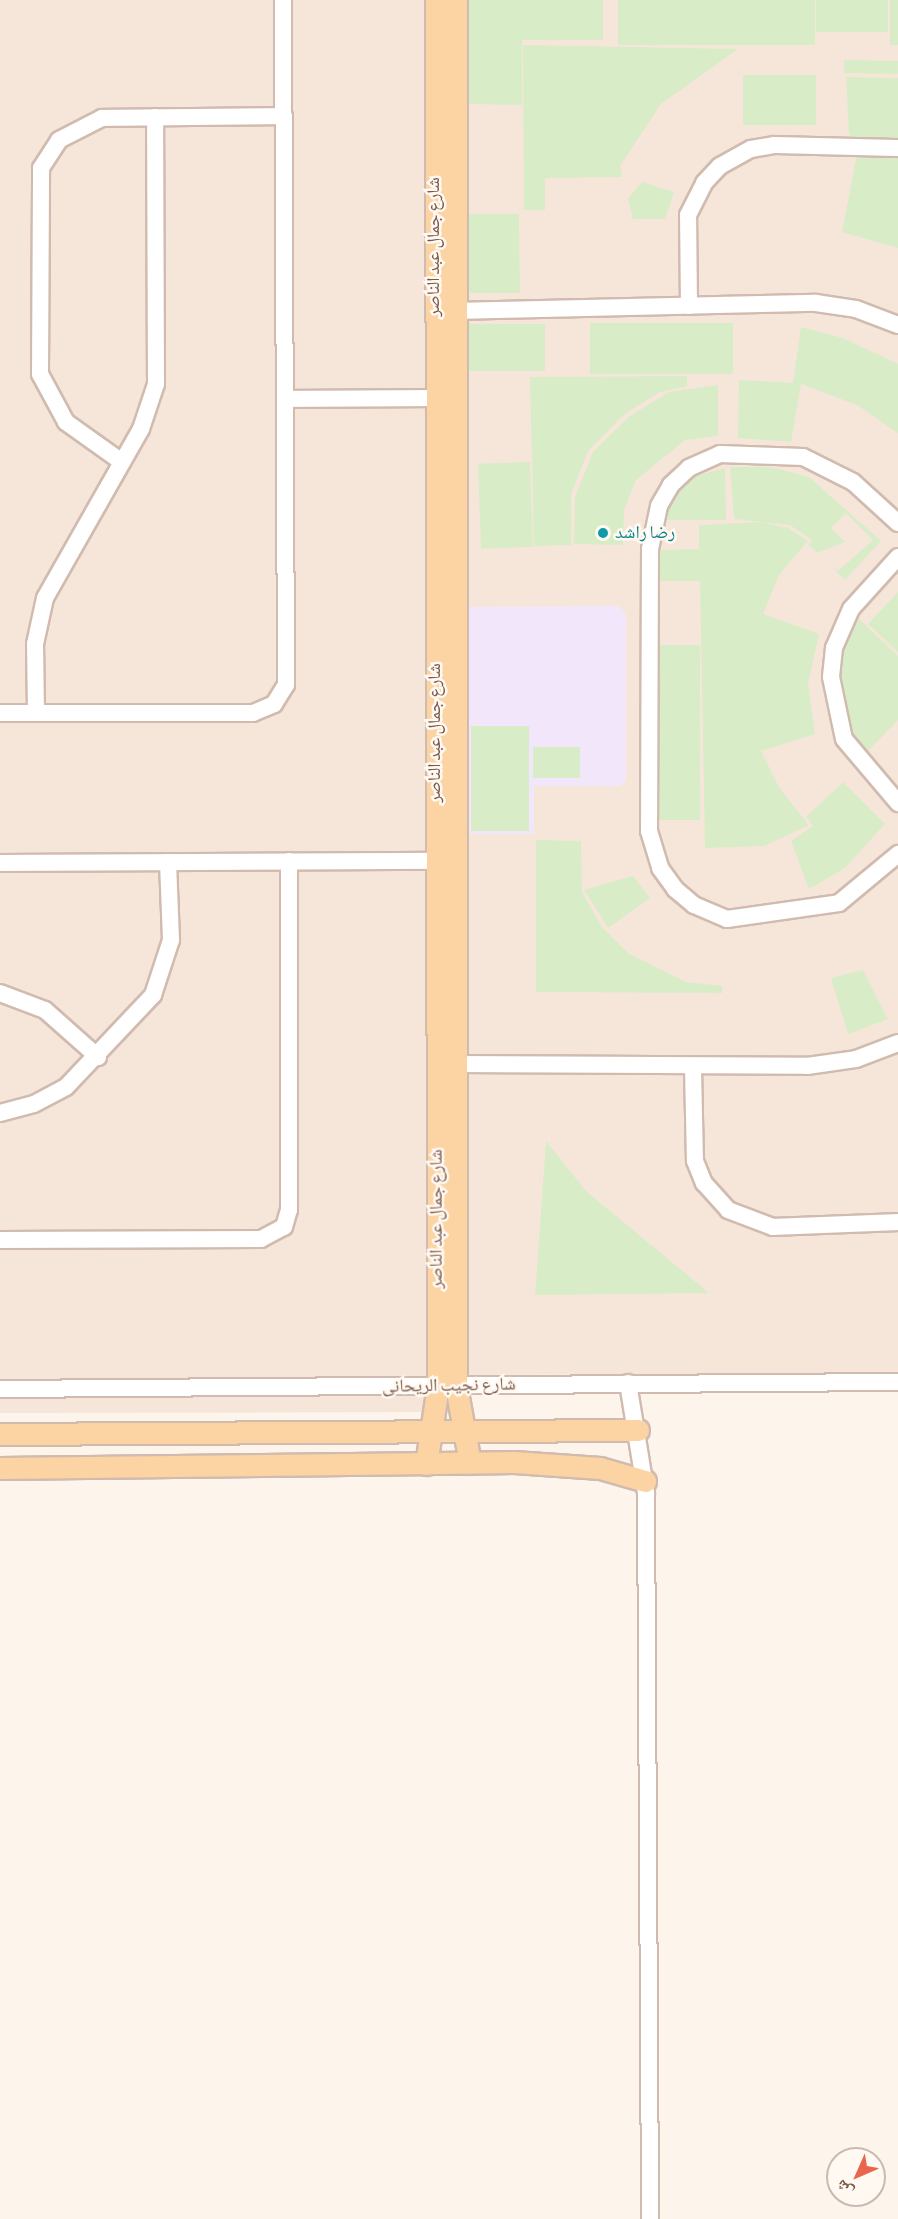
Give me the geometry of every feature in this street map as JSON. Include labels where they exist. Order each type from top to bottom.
[{"type":"main road","name":"شارع جمال عبد الناصر","points":[[436,0],[445,144]]},
{"type":"main road","name":"شارع جمال عبد الناصر","points":[[426,1464],[429,1430],[447,1386],[447,1281],[436,861],[434,398],[445,144],[456,0]]},
{"type":"main road","name":"شارع جمال عبد الناصر","points":[[444,174],[453,311],[455,1064],[447,1281]]},
{"type":"main road","name":"شارع جمال عبد الناصر","points":[[447,1386],[466,1430],[470,1463]]},
{"type":"main road","points":[[0,1434],[638,1430]]},
{"type":"main road","points":[[0,1468],[559,1464],[645,1481]]},
{"type":"street","points":[[0,713],[254,713],[281,696],[285,399],[283,0]]},
{"type":"street","points":[[122,462],[66,422],[42,382],[36,356],[37,184],[48,153],[72,129],[102,118],[284,116]]},
{"type":"street","points":[[36,713],[35,644],[45,598],[147,415],[158,369],[155,117]]},
{"type":"street","points":[[689,306],[688,215],[704,183],[720,166],[751,149],[774,145],[898,148]]},
{"type":"street","points":[[453,311],[816,303],[856,309],[898,325]]},
{"type":"street","points":[[285,399],[434,398]]},
{"type":"street","points":[[898,523],[853,482],[803,457],[720,454],[689,468],[671,485],[659,506],[650,549],[649,831],[660,868],[675,889],[694,905],[727,919],[839,903],[898,854]]},
{"type":"street","points":[[898,557],[851,609],[834,648],[831,677],[844,740],[862,766],[898,803]]},
{"type":"street","points":[[0,1240],[261,1239],[284,1227],[289,1210],[289,861]]},
{"type":"street","points":[[0,863],[436,861]]},
{"type":"street","points":[[0,1113],[50,1097],[98,1057],[142,1011],[161,978],[171,940],[168,862]]},
{"type":"street","points":[[0,993],[45,1010],[98,1057]]},
{"type":"street","points":[[455,1064],[693,1068],[824,1065],[898,1043]]},
{"type":"street","points":[[693,1068],[695,1161],[711,1193],[728,1210],[773,1227],[898,1222]]},
{"type":"street","name":"شارع نجيب الريحانى","points":[[0,1389],[898,1382]]},
{"type":"street","points":[[627,1383],[638,1430],[645,1481],[650,2219]]},
{"type":"shaded area","points":[[0,0],[898,0],[898,1374],[446,1375],[446,1412],[0,1413]]},
{"type":"shaded area","points":[[619,606],[626,614],[626,780],[620,786],[534,786],[534,834],[467,834],[468,607]]},
{"type":"green space","points":[[464,0],[603,0],[603,40],[522,40],[522,105],[464,104]]},
{"type":"green space","points":[[618,0],[815,0],[815,45],[618,45]]},
{"type":"green space","points":[[816,0],[888,0],[888,32],[816,32]]},
{"type":"green space","points":[[890,0],[898,0],[898,45],[890,45]]},
{"type":"green space","points":[[523,45],[738,49],[661,104],[620,166],[622,177],[545,178],[545,210],[524,210]]},
{"type":"green space","points":[[844,60],[898,61],[898,74],[844,73]]},
{"type":"green space","points":[[743,75],[816,75],[816,125],[743,125]]},
{"type":"green space","points":[[846,77],[898,78],[898,141],[854,139],[849,134]]},
{"type":"green space","points":[[857,154],[898,155],[898,248],[842,232]]},
{"type":"green space","points":[[642,182],[674,192],[665,219],[633,219],[628,199]]},
{"type":"green space","points":[[460,214],[519,214],[520,293],[471,293],[461,283]]},
{"type":"green space","points":[[590,323],[733,323],[733,374],[590,374]]},
{"type":"green space","points":[[462,324],[545,324],[545,371],[462,371]]},
{"type":"green space","points":[[801,327],[843,338],[898,364],[898,433],[857,405],[801,384],[791,442],[738,438],[739,380],[793,383]]},
{"type":"green space","points":[[687,376],[687,386],[660,392],[626,413],[588,451],[571,495],[571,545],[534,546],[530,377]]},
{"type":"green space","points":[[718,385],[718,436],[685,440],[636,480],[624,510],[623,545],[574,544],[575,497],[593,452],[630,416],[669,392]]},
{"type":"green space","points":[[530,462],[533,547],[481,549],[478,464]]},
{"type":"green space","points":[[730,467],[771,467],[809,477],[881,541],[845,580],[831,566],[838,571],[873,540],[846,513],[831,528],[845,542],[817,553],[808,545],[812,540],[790,525],[734,519]]},
{"type":"green space","points":[[725,468],[726,520],[662,520],[665,498],[686,479]]},
{"type":"green space","points":[[761,522],[788,528],[808,541],[779,575],[763,614],[819,634],[808,684],[815,734],[761,751],[780,789],[809,825],[764,846],[705,848],[700,581],[659,581],[658,550],[699,549],[699,525]]},
{"type":"green space","points":[[898,592],[898,652],[868,624]]},
{"type":"green space","points":[[856,616],[898,656],[898,720],[862,757],[840,720],[834,665]]},
{"type":"green space","points":[[654,645],[700,645],[700,820],[654,820]]},
{"type":"green space","points":[[471,726],[529,726],[529,831],[471,831]]},
{"type":"green space","points":[[533,747],[580,747],[580,778],[533,778]]},
{"type":"green space","points":[[843,782],[885,824],[845,868],[809,889],[791,841],[813,826],[806,817]]},
{"type":"green space","points":[[536,840],[581,841],[582,892],[602,927],[629,954],[686,982],[722,986],[722,993],[536,992]]},
{"type":"green space","points":[[633,876],[650,898],[608,928],[584,890]]},
{"type":"green space","points":[[863,970],[888,1019],[848,1034],[831,978]]},
{"type":"green space","points":[[546,1141],[586,1191],[709,1293],[535,1295]]},
{"type":"place","name":"رضا راشد","points":[[603,533]]}]
